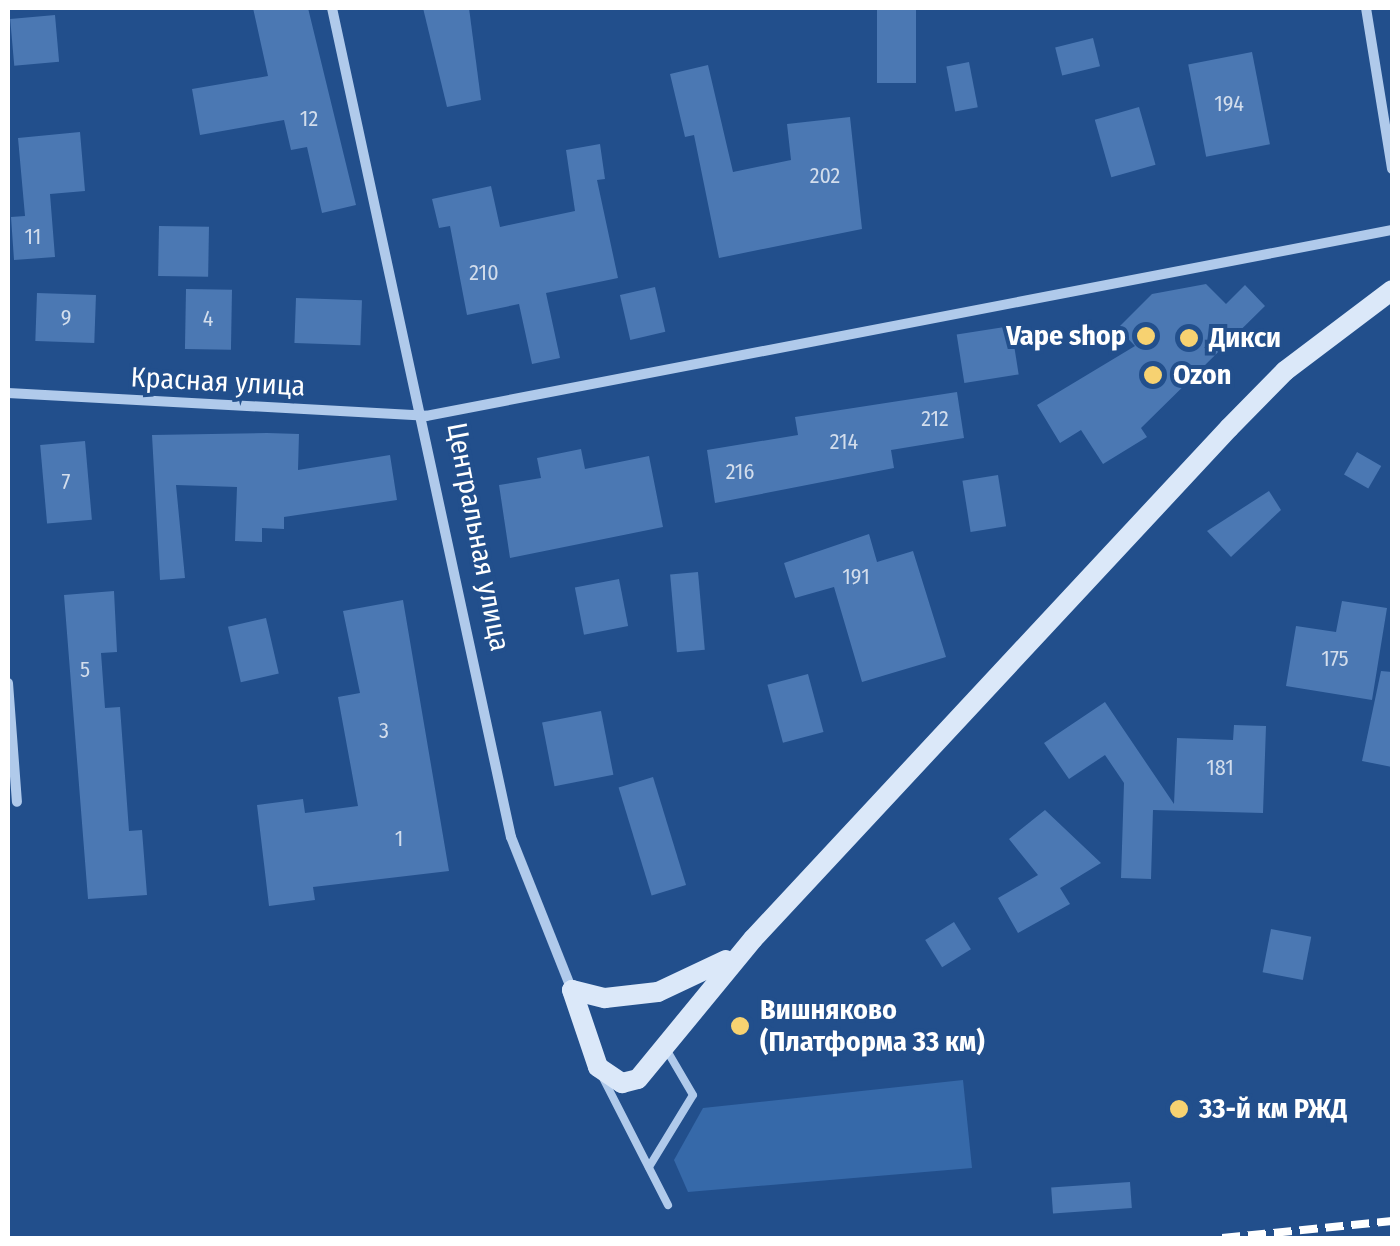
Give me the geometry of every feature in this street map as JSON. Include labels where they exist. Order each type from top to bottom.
[{"type":"street","name":"Центральная улица","points":[[332,8],[426,416],[511,836],[598,1067]]},
{"type":"street","points":[[1366,8],[1392,170]]},
{"type":"street","name":"Красная улица","points":[[8,393],[426,416],[1392,230]]},
{"type":"street","points":[[598,1067],[622,1083],[638,1079],[753,939],[1240,417],[1392,290]]},
{"type":"street","points":[[8,683],[17,802]]},
{"type":"street","points":[[572,990],[605,998],[658,992],[713,970],[753,939]]},
{"type":"lane","points":[[649,1167],[693,1096],[665,1046]]},
{"type":"lane","points":[[598,1067],[668,1205]]},
{"type":"shaded area","points":[[963,1080],[972,1168],[688,1192],[674,1160],[703,1108]]},
{"type":"building","points":[[253,8],[308,8],[356,205],[322,213],[307,147],[291,150],[284,120],[200,135],[192,89],[268,76]]},
{"type":"building","points":[[423,8],[469,8],[481,100],[447,107]]},
{"type":"building","points":[[877,8],[916,8],[916,83],[877,83]]},
{"type":"building","points":[[55,15],[59,62],[14,66],[10,19]]},
{"type":"building","points":[[1093,38],[1100,66],[1062,76],[1055,47]]},
{"type":"building","points":[[1252,52],[1270,144],[1206,157],[1188,64]]},
{"type":"building","points":[[969,62],[978,107],[955,112],[946,66]]},
{"type":"building","points":[[708,65],[733,172],[791,160],[787,124],[850,117],[862,229],[719,258],[694,135],[685,137],[670,74]]},
{"type":"building","points":[[1139,107],[1156,165],[1111,177],[1095,120]]},
{"type":"building","points":[[80,132],[85,191],[50,194],[55,257],[14,260],[11,217],[25,216],[18,138]]},
{"type":"building","points":[[600,144],[605,179],[597,180],[618,278],[546,293],[560,358],[532,364],[519,304],[467,315],[450,226],[439,228],[432,199],[491,186],[500,227],[575,211],[566,150]]},
{"type":"building","points":[[159,226],[209,227],[208,277],[158,276]]},
{"type":"building","points":[[1206,284],[1226,304],[1245,285],[1265,306],[1141,428],[1147,437],[1103,464],[1081,430],[1060,443],[1037,405],[1135,346],[1118,328],[1152,294]]},
{"type":"building","points":[[655,287],[665,332],[630,340],[620,295]]},
{"type":"building","points":[[186,289],[232,290],[231,350],[185,349]]},
{"type":"building","points":[[37,293],[96,295],[94,343],[35,341]]},
{"type":"building","points":[[296,298],[362,300],[360,345],[294,343]]},
{"type":"building","points":[[1011,326],[1019,374],[964,383],[957,335]]},
{"type":"building","points":[[957,392],[964,438],[891,450],[894,468],[715,503],[707,450],[798,435],[795,417]]},
{"type":"building","points":[[299,434],[298,470],[390,455],[397,500],[284,517],[284,529],[262,528],[262,542],[235,541],[237,487],[176,485],[185,578],[160,580],[152,435]]},
{"type":"building","points":[[85,441],[92,520],[47,524],[40,445]]},
{"type":"building","points":[[581,449],[585,469],[649,456],[663,527],[510,558],[499,485],[541,478],[537,458]]},
{"type":"building","points":[[1357,452],[1381,466],[1368,489],[1344,475]]},
{"type":"building","points":[[998,475],[1006,526],[971,532],[962,481]]},
{"type":"building","points":[[1269,491],[1281,510],[1231,557],[1207,531]]},
{"type":"building","points":[[869,534],[877,562],[913,551],[946,657],[862,682],[834,587],[795,598],[784,563]]},
{"type":"building","points":[[698,572],[705,650],[677,652],[670,574]]},
{"type":"building","points":[[619,579],[628,626],[584,635],[575,588]]},
{"type":"building","points":[[114,591],[117,652],[101,653],[105,708],[120,707],[129,831],[142,830],[147,895],[88,899],[64,595]]},
{"type":"building","points":[[403,600],[449,871],[313,887],[315,900],[269,906],[257,805],[303,799],[305,813],[358,806],[338,697],[360,693],[343,611]]},
{"type":"building","points":[[1342,601],[1387,608],[1372,700],[1286,686],[1296,626],[1336,632]]},
{"type":"building","points":[[266,618],[279,674],[241,682],[228,627]]},
{"type":"building","points":[[1381,671],[1392,672],[1392,767],[1362,761]]},
{"type":"building","points":[[808,674],[824,732],[783,743],[767,685]]},
{"type":"building","points":[[1105,702],[1174,804],[1177,738],[1233,740],[1234,725],[1266,726],[1263,813],[1153,810],[1151,879],[1121,878],[1124,783],[1105,755],[1069,779],[1044,743]]},
{"type":"building","points":[[601,711],[613,775],[555,786],[542,722]]},
{"type":"building","points":[[653,777],[686,885],[652,896],[619,788]]},
{"type":"building","points":[[1045,810],[1101,863],[1060,888],[1070,904],[1018,933],[998,898],[1038,875],[1009,839]]},
{"type":"building","points":[[954,922],[971,949],[942,967],[925,940]]},
{"type":"building","points":[[1271,929],[1311,937],[1303,980],[1263,972]]},
{"type":"building","points":[[1130,1182],[1132,1208],[1053,1213],[1051,1188]]},
{"type":"railway","points":[[1222,1238],[1392,1221]]},
{"type":"place","name":"Vape shop","points":[[1146,336]]},
{"type":"place","name":"Дикси","points":[[1189,338]]},
{"type":"place","name":"Ozon","points":[[1153,375]]},
{"type":"place","name":"Вишняково (Платформа 33 км)","points":[[740,1026]]},
{"type":"place","name":"33-й км РЖД","points":[[1179,1109]]}]
